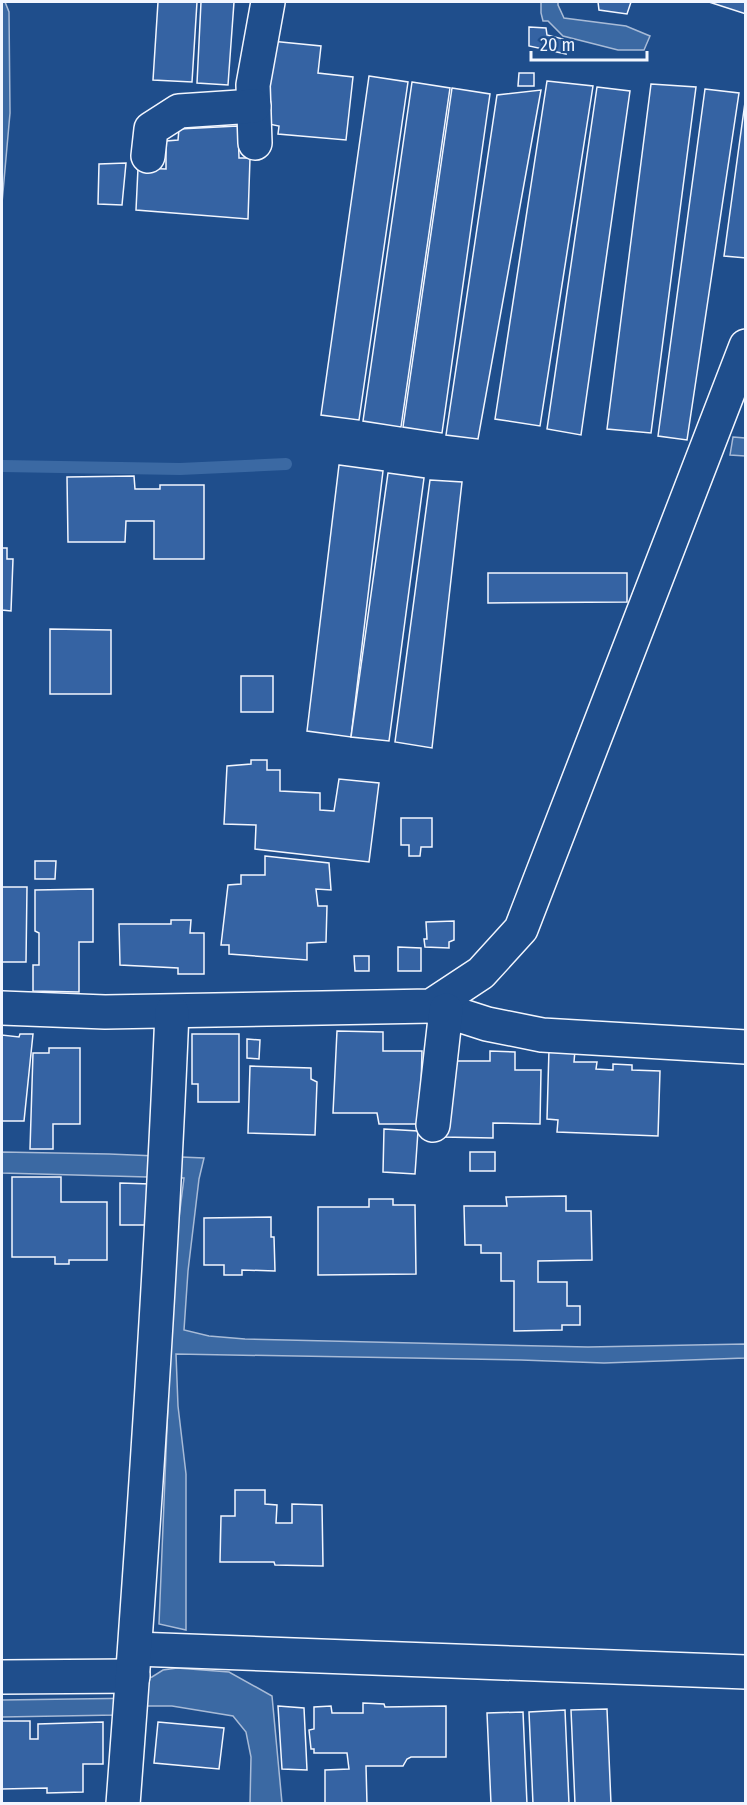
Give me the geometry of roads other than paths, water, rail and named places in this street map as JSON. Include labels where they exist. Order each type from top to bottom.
[{"type":"street","points":[[255,143],[253,85],[268,2]]},
{"type":"street","points":[[148,156],[151,129],[179,111],[254,106]]},
{"type":"street","points":[[433,1125],[438,1008],[481,972],[521,929],[746,346]]},
{"type":"street","points":[[2,1008],[172,1012],[438,1008],[487,1024],[542,1035],[746,1047]]},
{"type":"street","points":[[123,1803],[164,1199],[172,1012]]},
{"type":"street","points":[[2,1677],[134,1663],[746,1672]]},
{"type":"water","points":[[2,2],[5,2],[9,12],[10,113],[2,203]]},
{"type":"water","points":[[541,2],[558,2],[564,18],[626,26],[650,36],[644,50],[618,50],[563,36],[548,21],[543,21]]},
{"type":"water","points":[[733,437],[745,438],[745,456],[730,455]]},
{"type":"water","points":[[2,1152],[204,1158],[199,1179],[188,1271],[184,1330],[209,1336],[245,1339],[588,1347],[745,1344],[745,1358],[604,1363],[176,1354],[178,1406],[186,1474],[186,1630],[159,1624],[168,1404],[168,1305],[184,1178],[2,1173]]},
{"type":"water","points":[[177,1668],[229,1672],[272,1696],[282,1803],[250,1803],[251,1757],[246,1732],[233,1716],[172,1706],[146,1706],[117,1715],[2,1717],[2,1700],[145,1698],[146,1678],[163,1670]]},
{"type":"waterway","points":[[2,466],[180,469],[286,464]]}]
